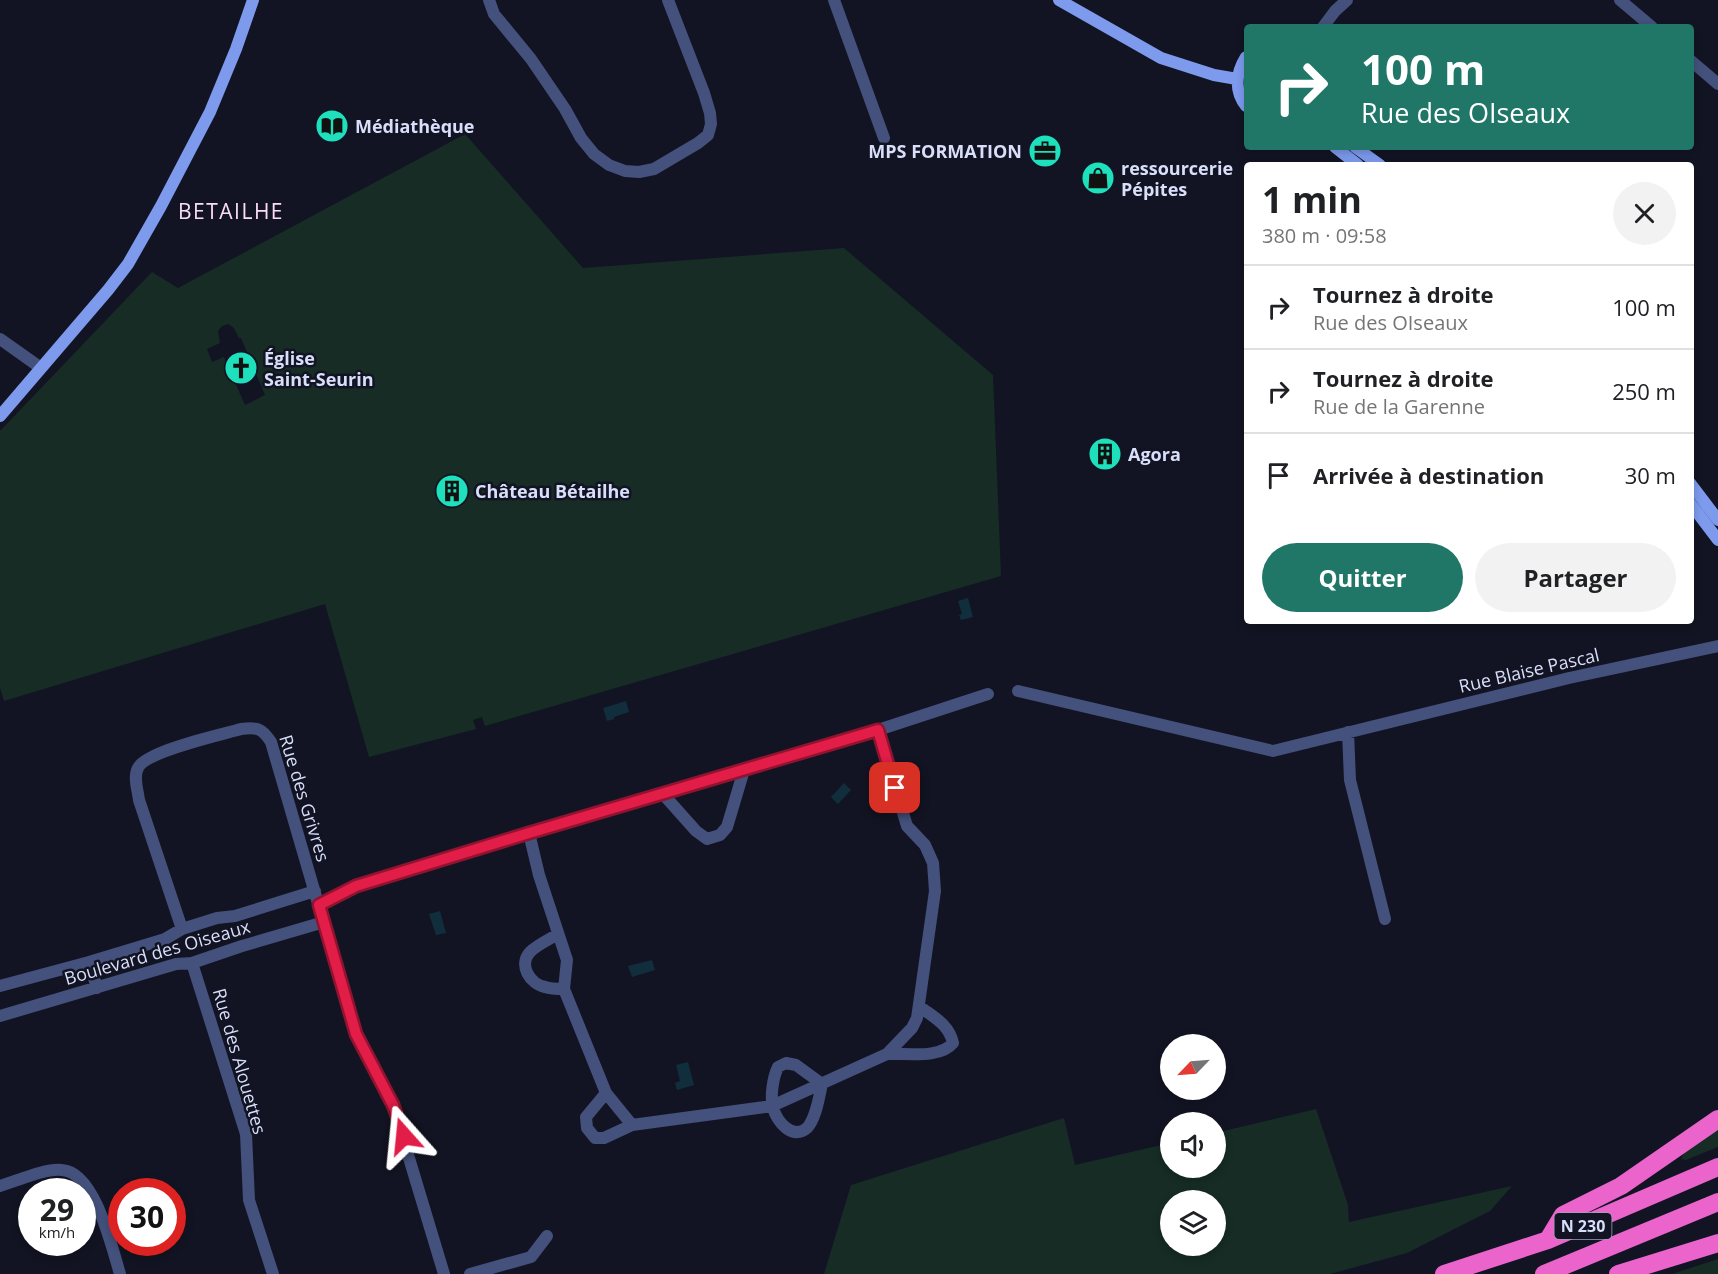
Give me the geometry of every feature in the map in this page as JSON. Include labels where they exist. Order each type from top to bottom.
[{"type":"highway","points":[[1548,1240],[1563,1215],[1621,1186],[1718,1119]]},
{"type":"highway","name":"N 230","points":[[1444,1274],[1548,1240],[1718,1167]]},
{"type":"highway","name":"N 230","points":[[1544,1274],[1718,1202]]},
{"type":"highway","points":[[1618,1274],[1718,1243]]},
{"type":"street","points":[[0,416],[128,264],[210,112],[253,0]]},
{"type":"street","points":[[489,0],[494,14],[531,59],[565,109],[581,138],[594,154],[609,165],[625,171],[639,172],[654,169],[698,143],[708,135],[711,124],[704,93],[668,0]]},
{"type":"street","points":[[834,0],[884,138]]},
{"type":"street","points":[[1059,0],[1161,58],[1215,75],[1237,79]]},
{"type":"street","points":[[1325,24],[1347,0]]},
{"type":"street","points":[[1620,0],[1648,24]]},
{"type":"street","points":[[1244,60],[1237,79],[1238,90],[1244,102]]},
{"type":"street","points":[[1694,63],[1718,84]]},
{"type":"street","points":[[1339,150],[1354,162]]},
{"type":"street","points":[[1359,150],[1376,162]]},
{"type":"street","points":[[0,339],[41,368]]},
{"type":"street","points":[[1694,488],[1718,520]]},
{"type":"street","points":[[1694,508],[1718,540]]},
{"type":"street","name":"Rue Blaise Pascal","points":[[1018,692],[1273,751],[1569,678],[1718,646]]},
{"type":"street","points":[[319,905],[356,886],[878,730],[988,694]]},
{"type":"street","name":"Rue des Grivres","points":[[182,929],[139,800],[136,783],[137,769],[148,758],[163,752],[240,729],[253,728],[265,732],[271,742],[315,891]]},
{"type":"street","points":[[606,1093],[586,1118],[587,1128],[595,1138],[604,1138],[632,1125],[772,1106],[887,1053],[912,1028],[917,1018],[935,891],[933,863],[925,845],[907,826],[878,730]]},
{"type":"street","points":[[1348,732],[1350,780],[1385,919]]},
{"type":"street","points":[[663,794],[696,831],[707,838],[720,835],[727,827],[744,770]]},
{"type":"street","points":[[529,833],[539,875],[567,960],[564,989],[606,1093],[632,1125]]},
{"type":"street","points":[[315,891],[356,1034],[393,1105],[444,1274]]},
{"type":"street","name":"Boulevard des Oiseaux","points":[[0,986],[89,962],[165,939],[182,929],[217,918],[235,916],[315,891]]},
{"type":"street","name":"Boulevard des Oiseaux","points":[[1,1013],[97,988],[176,964],[192,963],[324,922]]},
{"type":"street","points":[[558,934],[530,952],[525,963],[526,973],[544,987],[564,989]]},
{"type":"street","points":[[89,962],[97,988]]},
{"type":"street","name":"Rue des Alouettes","points":[[192,963],[246,1134],[249,1200],[273,1274]]},
{"type":"street","points":[[887,1053],[937,1052],[948,1049],[953,1042],[951,1033],[945,1025],[919,1006]]},
{"type":"street","points":[[786,1063],[796,1065],[822,1084],[812,1121],[806,1129],[798,1132],[789,1130],[780,1121],[772,1106],[774,1075],[778,1067],[786,1063]]},
{"type":"street","points":[[0,1186],[46,1172],[62,1170],[73,1173],[83,1181],[100,1214],[120,1274]]},
{"type":"street","points":[[470,1274],[531,1257],[547,1236]]},
{"type":"green space","points":[[465,134],[583,268],[844,248],[993,375],[1001,576],[485,726],[482,717],[473,720],[476,729],[369,757],[325,604],[4,701],[0,688],[0,431],[152,272],[178,288]],"holes":[[[228,324],[241,338],[265,395],[245,405],[224,357],[212,362],[207,349],[220,343],[218,331],[222,326]]]},
{"type":"green space","points":[[1316,1109],[1348,1205],[1349,1222],[1512,1186],[1490,1211],[1407,1253],[1330,1274],[824,1274],[851,1185],[1064,1118],[1075,1165],[1160,1145],[1160,1178],[1226,1178],[1226,1130]]},
{"type":"green space","points":[[1718,1128],[1718,1147],[1686,1160],[1681,1159],[1684,1153]]},
{"type":"green space","points":[[1718,1259],[1718,1274],[1672,1274]]},
{"type":"water","points":[[968,598],[973,617],[961,620],[959,615],[962,614],[958,601]]},
{"type":"water","points":[[626,701],[629,712],[607,721],[603,708]]},
{"type":"water","points":[[844,783],[851,790],[838,804],[831,797]]},
{"type":"water","points":[[440,911],[446,933],[436,935],[429,914]]},
{"type":"water","points":[[652,960],[655,970],[632,977],[628,966]]},
{"type":"water","points":[[688,1062],[694,1085],[677,1090],[675,1083],[680,1081],[676,1065]]},
{"type":"place","name":"Médiathèque","points":[[332,126]]},
{"type":"place","name":"MPS FORMATION","points":[[1045,151]]},
{"type":"place","name":"ressourcerie Pépites","points":[[1098,178]]},
{"type":"place","name":"Église Saint-Seurin","points":[[241,368]]},
{"type":"place","name":"Agora","points":[[1105,454]]},
{"type":"place","name":"Château Bétailhe","points":[[452,491]]},
{"type":"district","name":"BETAILHE","points":[[231,211]]},
{"type":"route","points":[[404,1136],[393,1105],[356,1034],[319,905],[356,886],[878,730],[895,788]]}]
